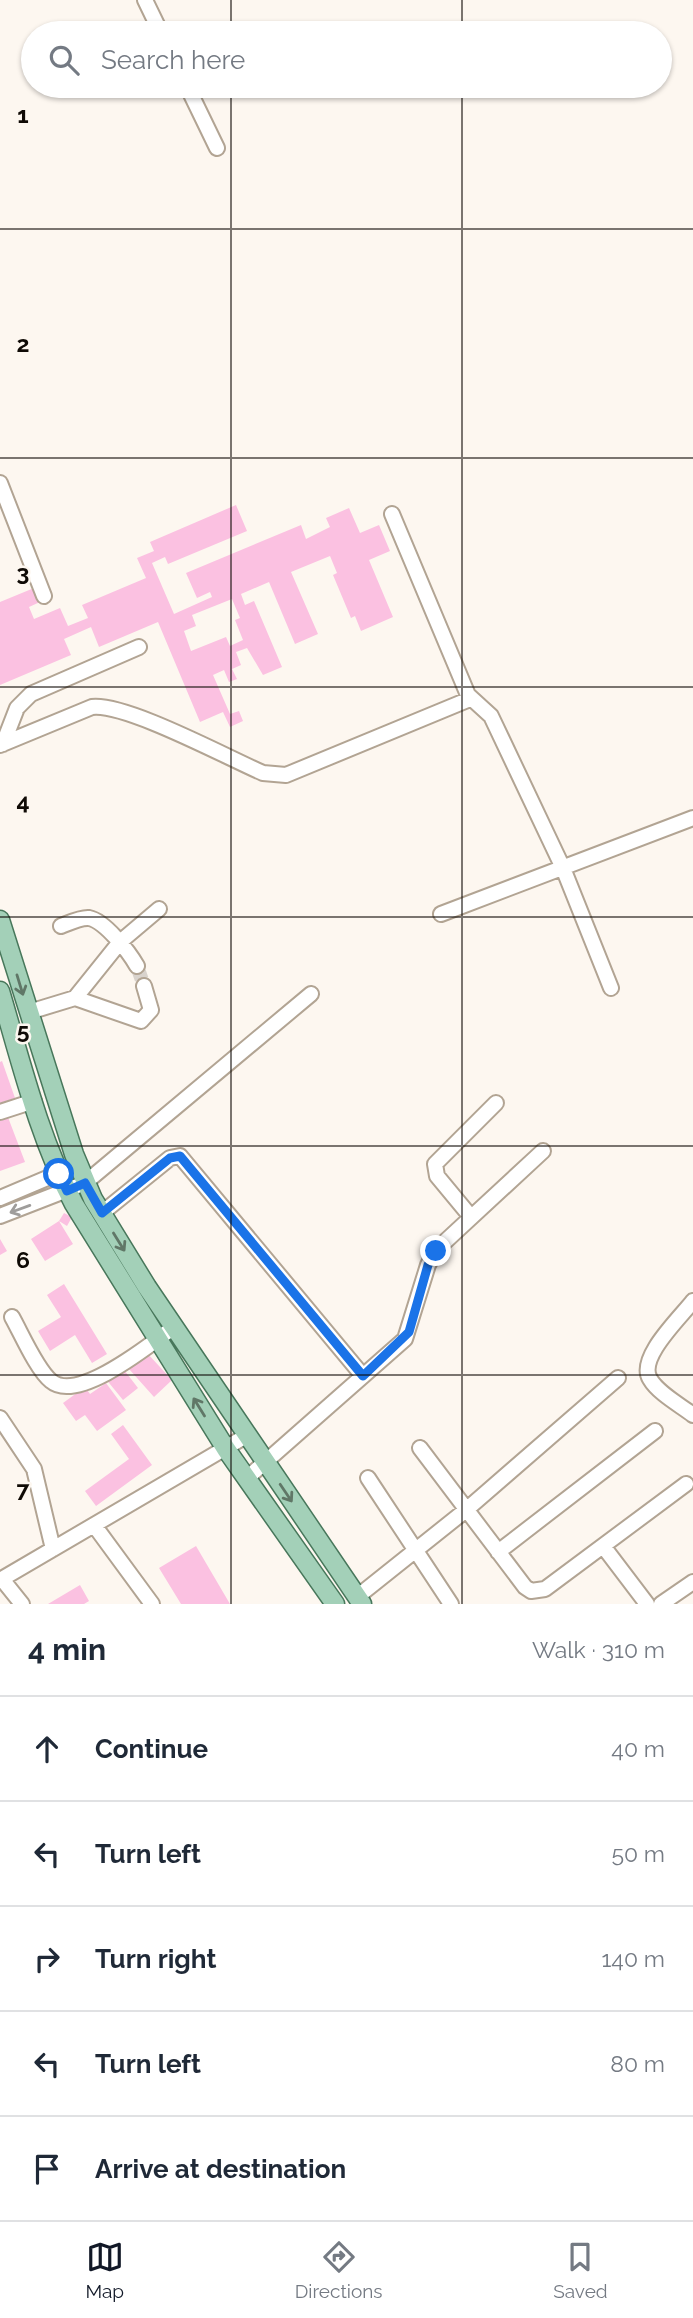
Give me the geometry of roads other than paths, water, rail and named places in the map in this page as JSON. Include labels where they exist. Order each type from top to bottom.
[{"type":"main road","points":[[0,920],[85,1183],[174,1327],[360,1600]]},
{"type":"main road","points":[[0,991],[8,1044],[34,1101],[67,1191],[156,1340],[226,1450],[335,1604]]},
{"type":"street","points":[[145,0],[155,21]]},
{"type":"street","points":[[193,98],[217,149]]},
{"type":"street","points":[[0,483],[5,512],[44,596]]},
{"type":"street","points":[[392,514],[470,699],[491,716],[563,868],[611,988]]},
{"type":"street","points":[[1,745],[17,708],[31,694],[139,647]]},
{"type":"street","points":[[1,745],[92,707],[102,706],[127,713],[263,773],[286,775],[470,699]]},
{"type":"street","points":[[440,914],[693,818]]},
{"type":"street","points":[[29,1012],[75,998],[120,942],[159,909]]},
{"type":"street","points":[[61,926],[90,918],[120,942],[137,966]]},
{"type":"street","points":[[75,998],[141,1021],[152,1010],[144,986]]},
{"type":"street","points":[[0,1216],[85,1183],[311,995]]},
{"type":"street","points":[[0,1112],[34,1101]]},
{"type":"street","points":[[471,1217],[437,1176],[435,1164],[496,1102]]},
{"type":"street","points":[[246,1479],[405,1339],[431,1257],[543,1151]]},
{"type":"street","points":[[102,1213],[170,1158],[180,1156],[363,1376]]},
{"type":"street","points":[[0,1198],[78,1166]]},
{"type":"street","points":[[693,1301],[649,1357],[646,1368],[652,1383],[693,1415]]},
{"type":"street","points":[[12,1317],[54,1384],[102,1378],[174,1327]]},
{"type":"street","points":[[360,1600],[618,1378]]},
{"type":"street","points":[[0,1418],[34,1469],[53,1549]]},
{"type":"street","points":[[498,1552],[655,1431]]},
{"type":"street","points":[[22,1604],[1,1580],[246,1436]]},
{"type":"street","points":[[420,1448],[525,1587],[538,1591],[686,1484]]},
{"type":"street","points":[[368,1478],[451,1604]]},
{"type":"street","points":[[94,1525],[152,1604]]},
{"type":"street","points":[[603,1546],[647,1604]]},
{"type":"street","points":[[661,1604],[693,1581]]},
{"type":"tunnel","points":[[137,966],[144,986]]}]
